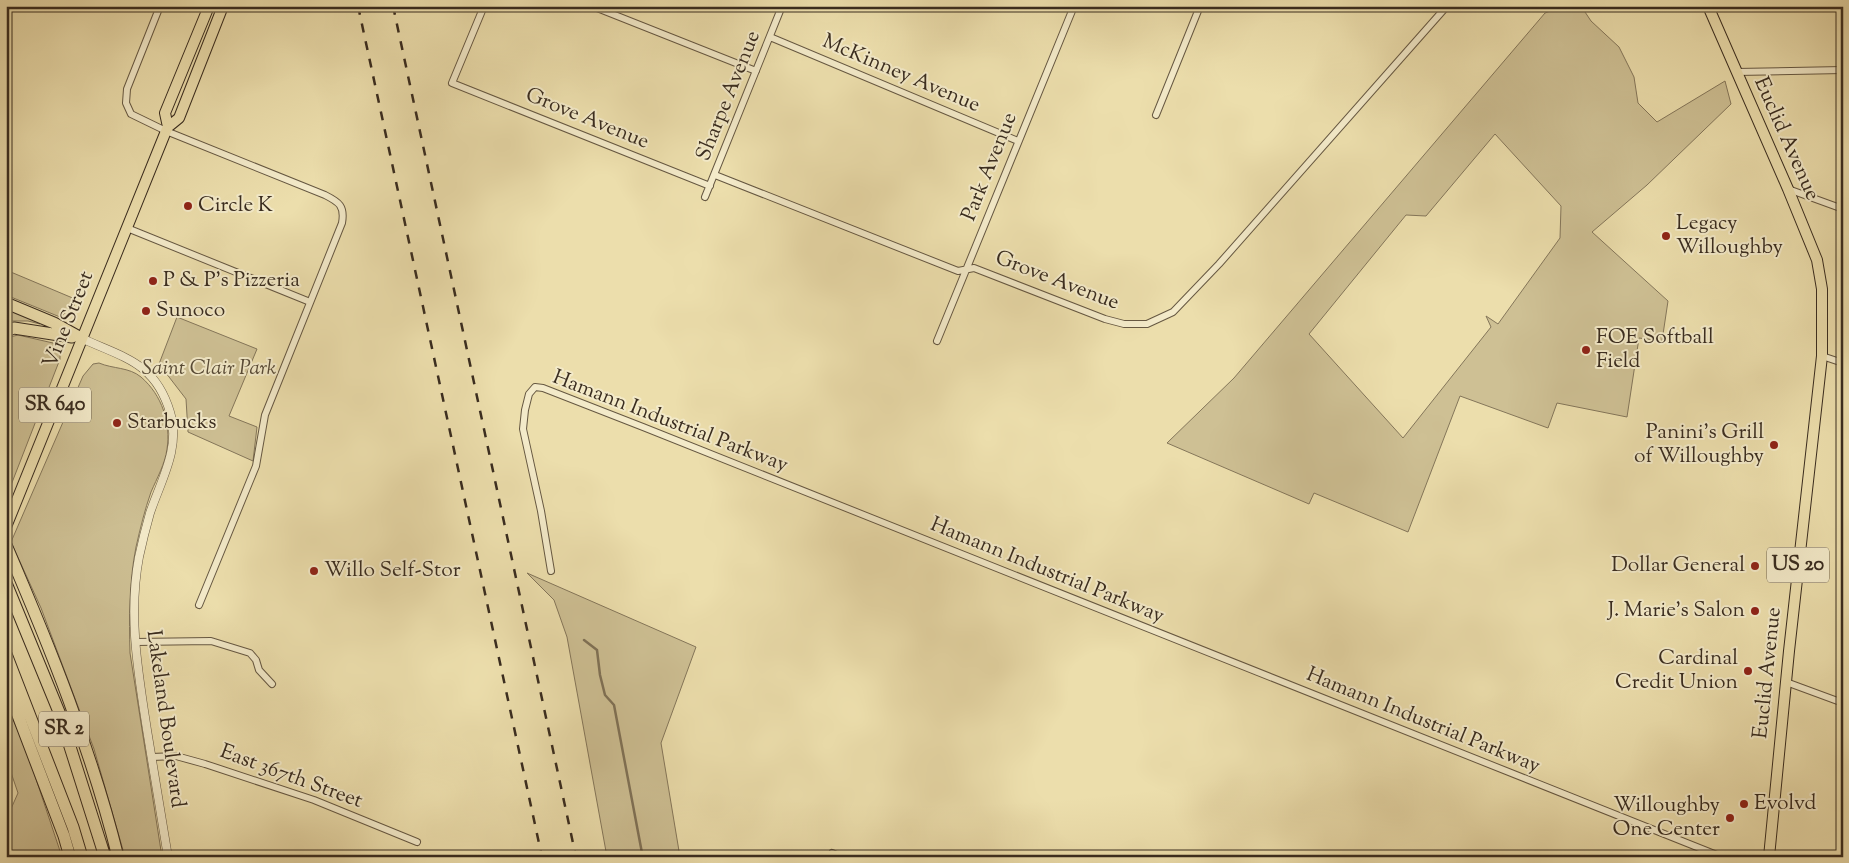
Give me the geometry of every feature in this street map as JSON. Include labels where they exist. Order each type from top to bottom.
[{"type":"highway","points":[[6,304],[54,323],[81,338]]},
{"type":"highway","points":[[6,331],[14,328],[81,338]]},
{"type":"highway","points":[[6,546],[53,657],[86,746],[118,857]]},
{"type":"highway","name":"SR 2","points":[[6,583],[59,712],[105,857]]},
{"type":"highway","name":"SR 2","points":[[6,654],[73,827],[82,857]]},
{"type":"highway","points":[[6,684],[64,836],[70,857]]},
{"type":"main road","name":"Vine Street","points":[[167,129],[165,113],[209,6]]},
{"type":"main road","name":"Vine Street","points":[[6,527],[167,129],[178,118],[224,6]]},
{"type":"main road","name":"Euclid Avenue","points":[[1708,6],[1817,260],[1822,289],[1822,356],[1786,682],[1769,857]]},
{"type":"street","points":[[160,6],[127,89],[126,103],[131,114],[325,195],[335,200],[342,207],[344,214],[265,415],[256,466],[199,605]]},
{"type":"street","name":"Grove Avenue","points":[[484,6],[452,83],[710,186]]},
{"type":"street","points":[[592,6],[756,71]]},
{"type":"street","name":"Sharpe Avenue","points":[[705,197],[782,6]]},
{"type":"street","name":"Park Avenue","points":[[937,341],[1074,6]]},
{"type":"street","points":[[1156,115],[1200,6]]},
{"type":"street","name":"Grove Avenue","points":[[715,175],[958,271],[974,268],[1105,319],[1124,324],[1148,324],[1173,312],[1219,264],[1447,6]]},
{"type":"street","name":"McKinney Avenue","points":[[770,37],[1018,142]]},
{"type":"street","points":[[1736,72],[1843,70]]},
{"type":"street","points":[[1788,189],[1843,209]]},
{"type":"street","points":[[127,228],[310,302]]},
{"type":"street","name":"Lakeland Boulevard","points":[[81,338],[138,364],[151,375],[161,389],[171,414],[173,447],[150,514],[139,558],[134,606],[136,659],[168,857]]},
{"type":"street","points":[[1822,356],[1843,364]]},
{"type":"street","name":"Hamann Industrial Parkway","points":[[551,571],[541,511],[523,429],[529,394],[535,388],[543,388],[635,424],[1722,857]]},
{"type":"street","points":[[135,642],[211,641],[250,653],[256,660],[259,670],[272,684]]},
{"type":"street","points":[[1786,682],[1843,703]]},
{"type":"street","name":"East 367th Street","points":[[152,757],[176,756],[205,764],[314,800],[416,842]]},
{"type":"street","points":[[832,853],[842,857]]},
{"type":"green space","points":[[1563,6],[1581,6],[1591,21],[1619,47],[1634,77],[1638,103],[1657,122],[1725,81],[1731,104],[1647,185],[1592,232],[1668,301],[1662,341],[1639,338],[1627,417],[1557,403],[1548,428],[1460,396],[1408,532],[1314,493],[1309,504],[1167,443],[1234,378],[1545,13]],"holes":[[[1495,134],[1561,206],[1560,238],[1498,324],[1486,316],[1491,327],[1403,438],[1309,334],[1406,215],[1426,216]]]},
{"type":"green space","points":[[6,270],[75,299],[74,306],[60,317],[6,295]]},
{"type":"green space","points":[[6,307],[41,322],[40,324],[28,321],[6,321]]},
{"type":"green space","name":"Saint Clair Park","points":[[177,317],[257,349],[229,416],[257,427],[253,461],[188,432],[186,399],[159,364]]},
{"type":"green space","points":[[18,335],[53,343],[60,352],[60,359],[6,498],[6,338]]},
{"type":"green space","points":[[99,363],[131,371],[141,377],[160,401],[168,429],[166,455],[151,492],[136,547],[132,573],[130,613],[130,653],[162,857],[125,857],[94,749],[41,608],[11,542],[83,376],[93,364]]},
{"type":"green space","points":[[527,573],[696,647],[661,743],[680,857],[607,857],[567,637],[554,600]]},
{"type":"green space","points":[[6,704],[25,746],[62,857],[6,857],[6,820],[18,793],[6,758]]},
{"type":"waterway","points":[[584,640],[597,650],[605,695],[614,705],[642,853],[645,857]]},
{"type":"railway","points":[[358,6],[542,857]]},
{"type":"railway","points":[[393,6],[576,857]]},
{"type":"place","name":"Circle K","points":[[188,206]]},
{"type":"place","name":"Legacy Willoughby","points":[[1666,236]]},
{"type":"place","name":"P & P's Pizzeria","points":[[153,281]]},
{"type":"place","name":"Sunoco","points":[[146,311]]},
{"type":"place","name":"FOE Softball Field","points":[[1586,350]]},
{"type":"place","name":"Starbucks","points":[[117,423]]},
{"type":"place","name":"Panini's Grill of Willoughby","points":[[1774,445]]},
{"type":"place","name":"Dollar General","points":[[1755,566]]},
{"type":"place","name":"Willo Self-Stor","points":[[314,571]]},
{"type":"place","name":"J. Marie's Salon","points":[[1755,611]]},
{"type":"place","name":"Cardinal Credit Union","points":[[1748,671]]},
{"type":"place","name":"Evolvd","points":[[1744,804]]},
{"type":"place","name":"Willoughby One Center","points":[[1730,818]]}]
